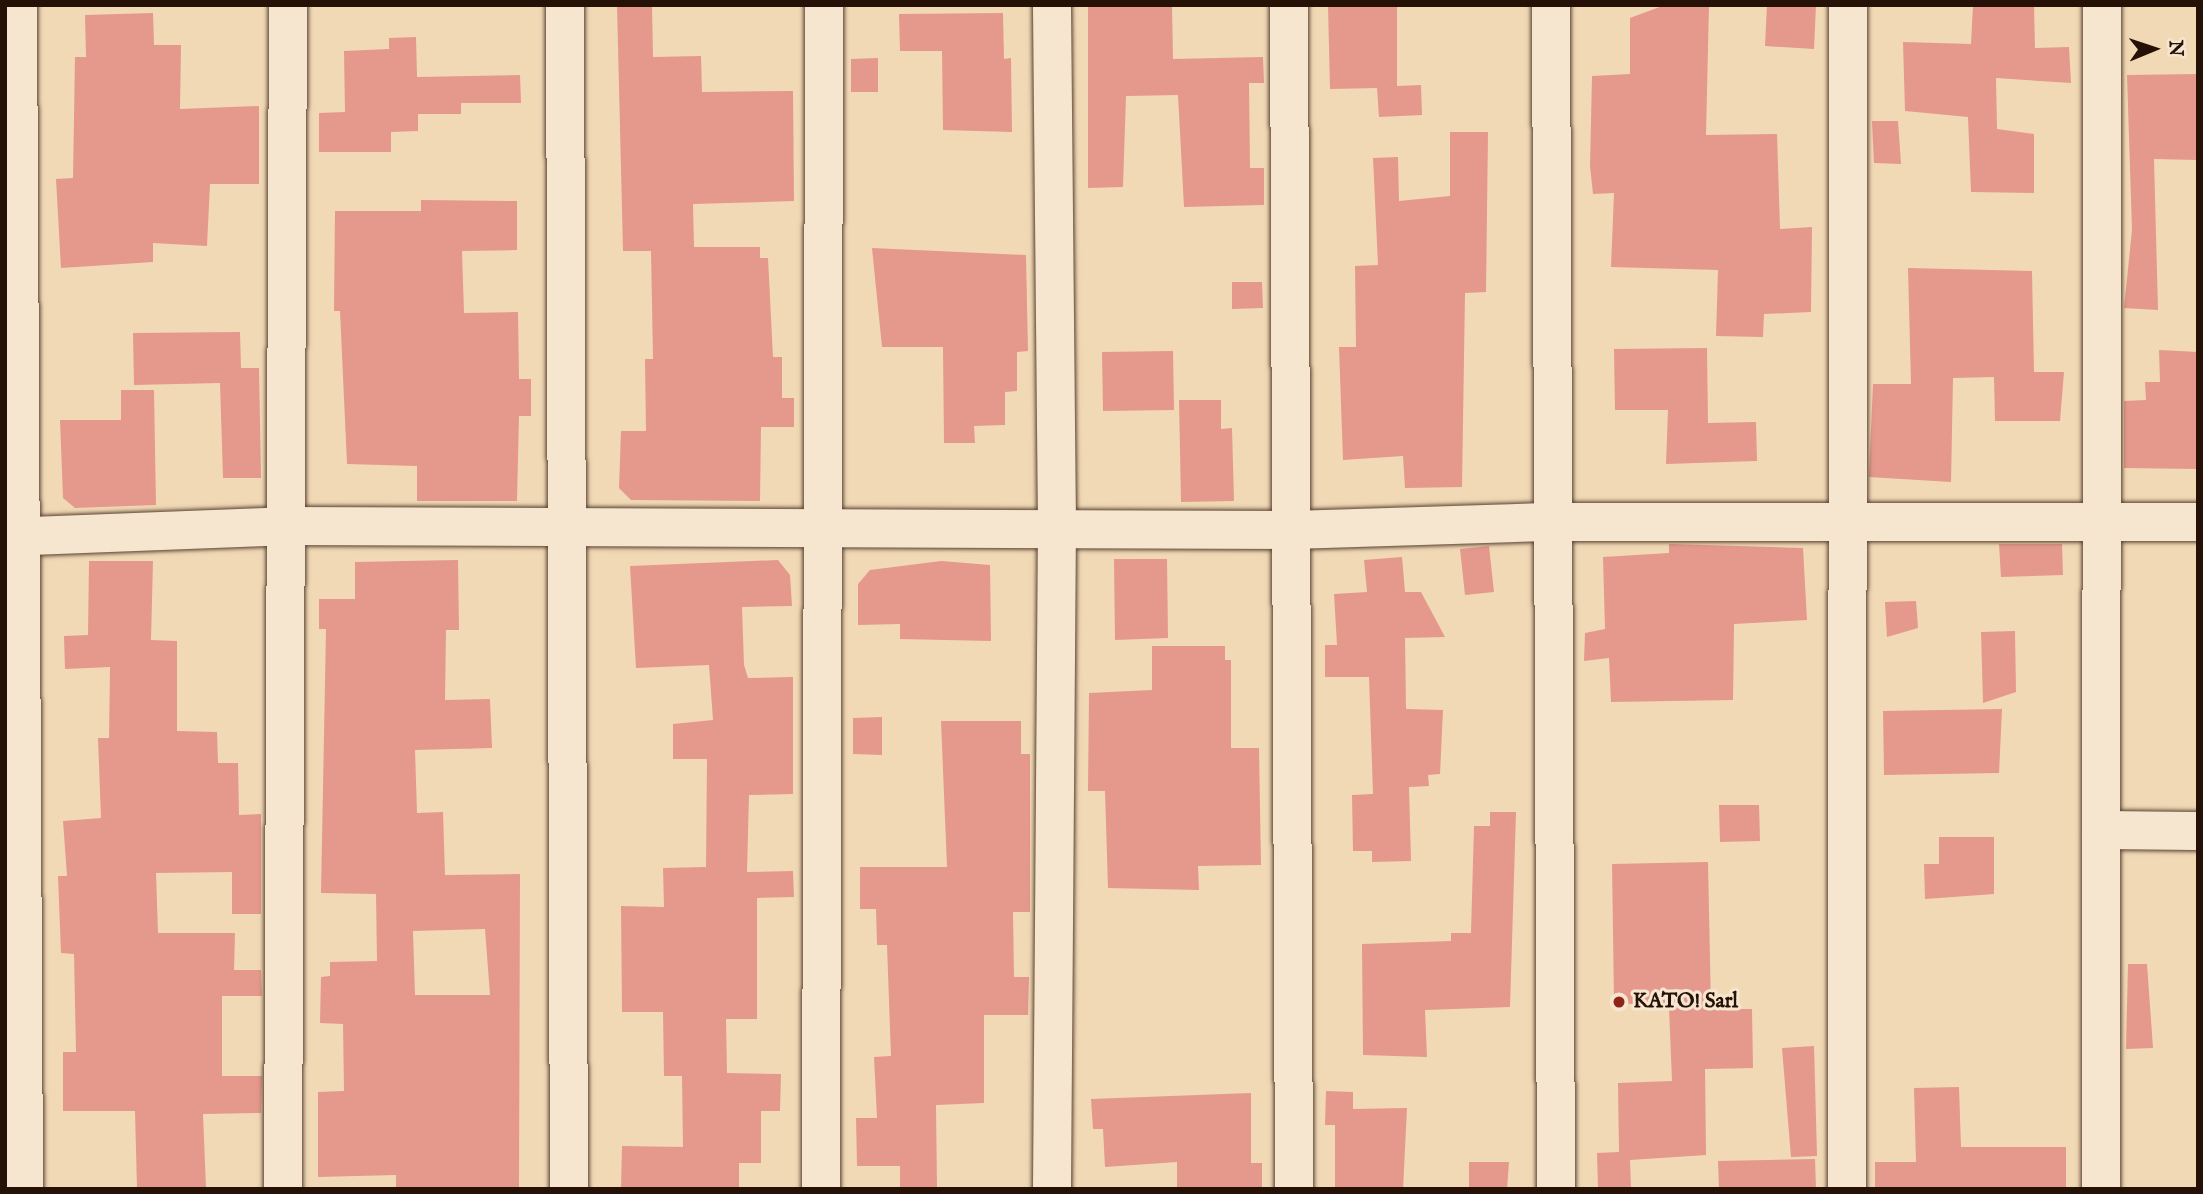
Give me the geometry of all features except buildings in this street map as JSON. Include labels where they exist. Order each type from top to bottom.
[{"type":"street","points":[[18,5],[12,806],[24,1189]]},
{"type":"street","points":[[283,1189],[288,5]]},
{"type":"street","points":[[565,5],[562,526],[569,1189]]},
{"type":"street","points":[[821,1189],[824,5]]},
{"type":"street","points":[[1052,5],[1057,528],[1052,1189]]},
{"type":"street","points":[[1289,5],[1294,1189]]},
{"type":"street","points":[[1551,5],[1556,1189]]},
{"type":"street","points":[[1847,1189],[1848,5]]},
{"type":"street","points":[[2101,1189],[2102,5]]},
{"type":"street","points":[[15,537],[285,526],[1292,530],[1553,522],[2198,522]]},
{"type":"street","points":[[2101,830],[2198,831]]},
{"type":"place","name":"KATO! Sarl","points":[[1619,1002]]}]
